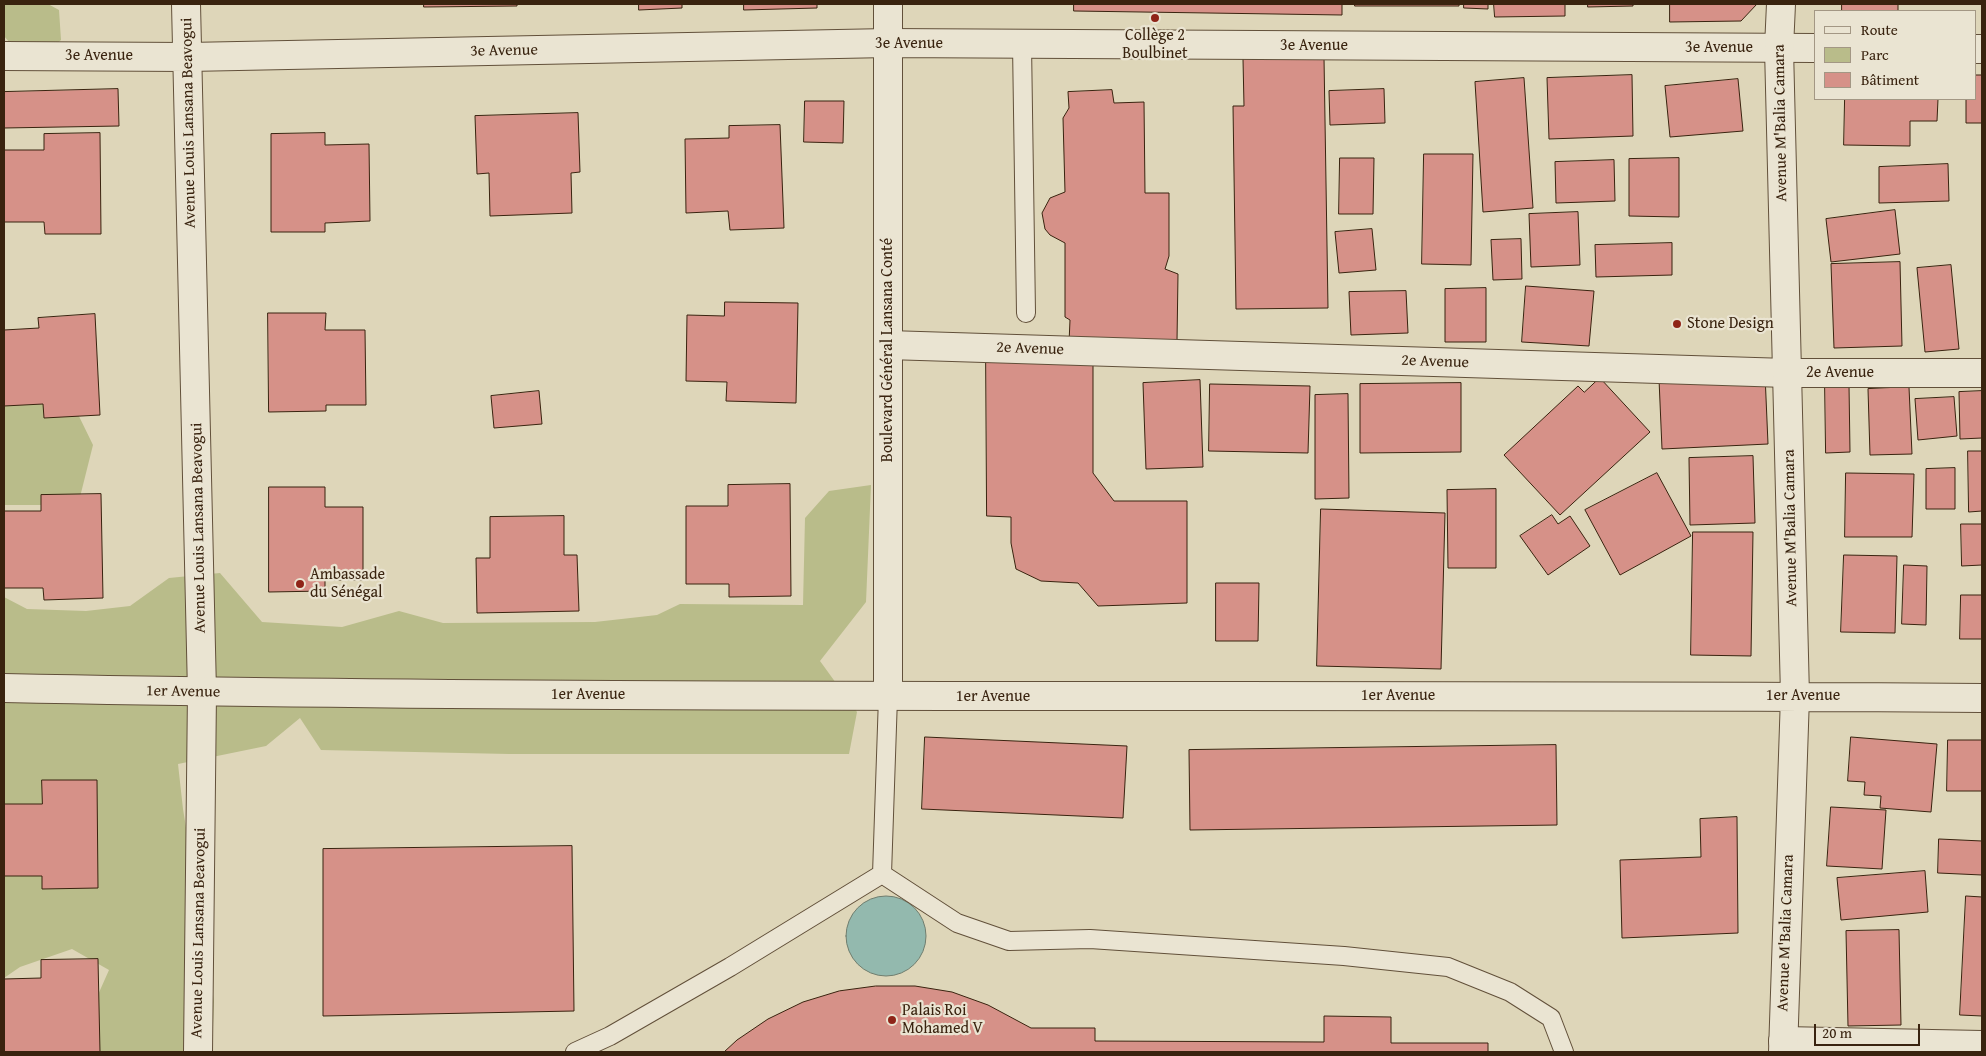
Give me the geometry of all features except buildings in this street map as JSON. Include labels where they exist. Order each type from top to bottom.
[{"type":"street","name":"Avenue Louis Lansana Beavogui","points":[[186,4],[202,692],[198,1052]]},
{"type":"street","name":"Boulevard Général Lansana Conté","points":[[888,4],[888,697]]},
{"type":"street","name":"Avenue M'Balia Camara","points":[[1780,4],[1779,48],[1795,696],[1783,1047]]},
{"type":"street","name":"3e Avenue","points":[[4,56],[188,57],[888,43],[1814,48]]},
{"type":"street","name":"2e Avenue","points":[[888,345],[1787,373],[1982,373]]},
{"type":"street","name":"1er Avenue","points":[[4,688],[202,692],[888,697],[1795,696],[1982,698]]},
{"type":"street","points":[[1783,1047],[1982,1045]]},
{"type":"lane","points":[[1022,44],[1026,313]]},
{"type":"lane","points":[[882,874],[888,697]]},
{"type":"lane","points":[[574,1052],[610,1036],[730,967],[882,874]]},
{"type":"lane","points":[[882,874],[956,923],[1009,941],[1090,939],[1344,956],[1448,968],[1510,992],[1552,1018],[1564,1052]]},
{"type":"green space","points":[[4,4],[48,4],[59,10],[61,40],[36,61],[10,43],[4,36]]},
{"type":"green space","points":[[4,389],[73,404],[93,445],[78,505],[4,505]]},
{"type":"green space","points":[[871,485],[866,602],[820,661],[857,712],[849,754],[509,754],[321,750],[300,718],[266,746],[178,764],[183,809],[214,1001],[212,1052],[87,1052],[89,1015],[109,970],[72,949],[20,967],[4,978],[4,597],[27,609],[86,611],[130,606],[169,578],[220,573],[262,622],[342,627],[399,611],[443,623],[595,622],[657,615],[680,604],[803,605],[805,518],[829,491]]},
{"type":"water","points":[[886,896],[901,899],[914,908],[923,921],[926,936],[923,951],[914,964],[901,973],[886,976],[871,973],[858,964],[849,951],[846,936],[849,921],[858,908],[871,899]]},
{"type":"place","name":"Collège 2 Boulbinet","points":[[1155,18]]},
{"type":"place","name":"Stone Design","points":[[1677,324]]},
{"type":"place","name":"Ambassade du Sénégal","points":[[300,584]]},
{"type":"place","name":"Palais Roi Mohamed V","points":[[892,1020]]}]
